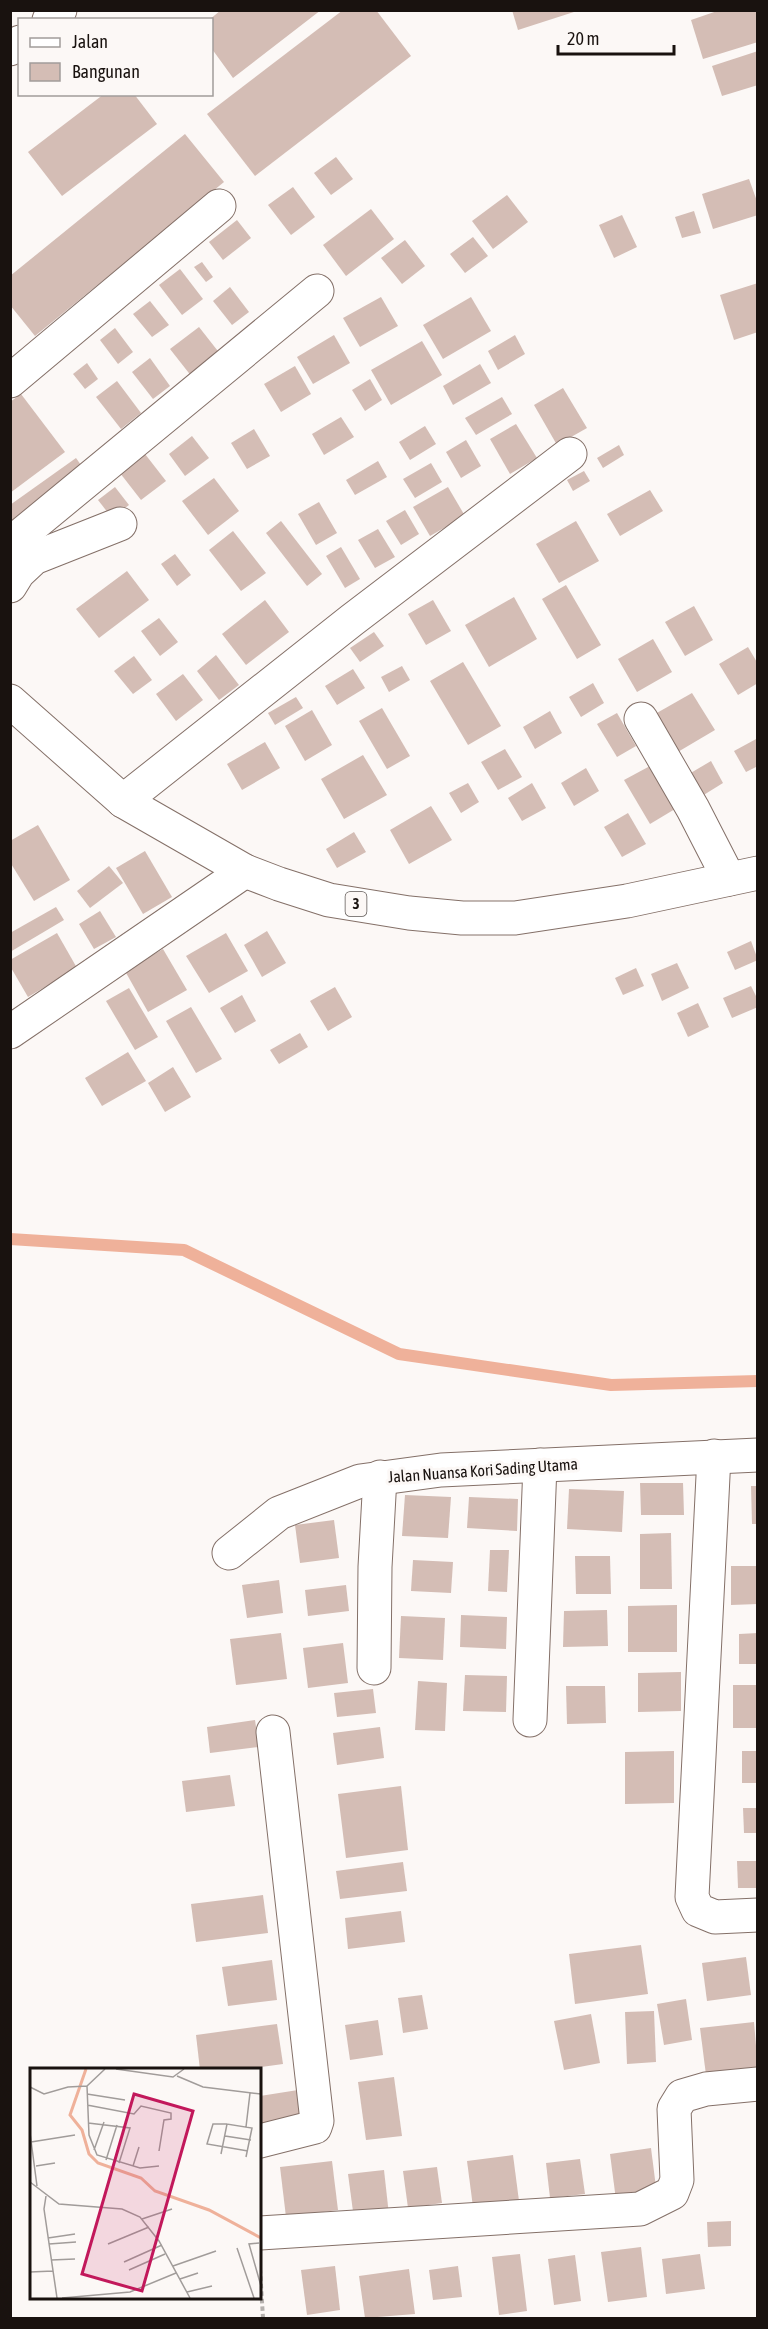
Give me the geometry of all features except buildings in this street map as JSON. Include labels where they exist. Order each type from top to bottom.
[{"type":"main road","points":[[10,381],[219,206]]},
{"type":"main road","points":[[10,544],[317,291]]},
{"type":"main road","points":[[123,801],[352,620],[570,454]]},
{"type":"main road","points":[[10,586],[18,573],[34,558],[120,524]]},
{"type":"main road","name":"3","points":[[10,701],[123,801],[245,871],[279,885],[329,900],[409,913],[462,918],[515,918],[627,901],[743,876]]},
{"type":"main road","points":[[641,719],[693,809],[743,876]]},
{"type":"main road","points":[[10,1032],[245,871]]},
{"type":"main road","name":"Jalan Nuansa Kori Sading Utama","points":[[229,1553],[279,1513],[360,1480],[441,1470],[758,1455]]},
{"type":"main road","points":[[714,1456],[692,1897],[698,1910],[715,1917],[758,1915]]},
{"type":"main road","points":[[530,1720],[540,1465]]},
{"type":"main road","points":[[374,1668],[375,1568],[380,1477]]},
{"type":"main road","points":[[261,2141],[307,2131],[315,2127],[317,2121],[273,1732]]},
{"type":"main road","points":[[261,2233],[640,2209],[672,2193],[677,2180],[674,2109],[682,2096],[706,2088],[758,2084]]},
{"type":"path","points":[[261,2281],[263,2319]]},
{"type":"waterway","points":[[10,1239],[184,1250],[399,1354],[611,1385],[758,1381]]}]
